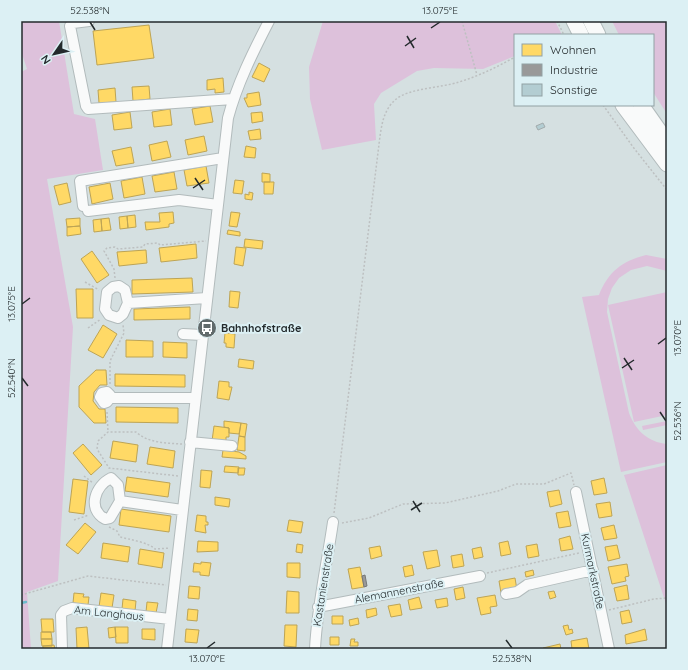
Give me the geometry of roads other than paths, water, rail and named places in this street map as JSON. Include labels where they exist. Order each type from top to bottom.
[{"type":"highway","points":[[574,21],[580,34]]},
{"type":"highway","points":[[590,21],[597,34]]},
{"type":"highway","points":[[624,106],[667,164]]},
{"type":"highway","points":[[642,106],[667,142]]},
{"type":"street","points":[[89,21],[73,23],[70,26],[86,106],[90,109],[233,99]]},
{"type":"street","points":[[167,649],[228,118],[233,99],[251,56],[269,21]]},
{"type":"street","points":[[218,205],[179,200],[86,209],[80,181],[223,158]]},
{"type":"street","points":[[117,286],[124,290],[128,303],[123,314],[116,318],[109,315],[105,308],[106,294],[113,287],[117,286]]},
{"type":"street","points":[[128,303],[207,298]]},
{"type":"street","points":[[183,334],[202,335]]},
{"type":"street","points":[[108,398],[195,398]]},
{"type":"street","points":[[190,443],[232,446]]},
{"type":"street","points":[[111,478],[115,481],[118,485],[120,501],[113,515],[105,519],[97,512],[95,497],[104,481],[111,478]]},
{"type":"street","name":"Kurmarkstraße","points":[[576,492],[609,649]]},
{"type":"street","points":[[120,501],[182,510]]},
{"type":"street","name":"Kastanienstraße","points":[[315,649],[318,607],[327,569],[333,522]]},
{"type":"street","points":[[506,594],[517,592],[527,586],[593,570]]},
{"type":"street","name":"Alemannenstraße","points":[[318,607],[480,576]]},
{"type":"street","name":"Am Langhaus","points":[[62,649],[61,615],[64,611],[72,608],[170,619]]},
{"type":"waterway","points":[[21,603],[26,602]]},
{"type":"place","name":"Bahnhofstraße","points":[[207,328]]}]
